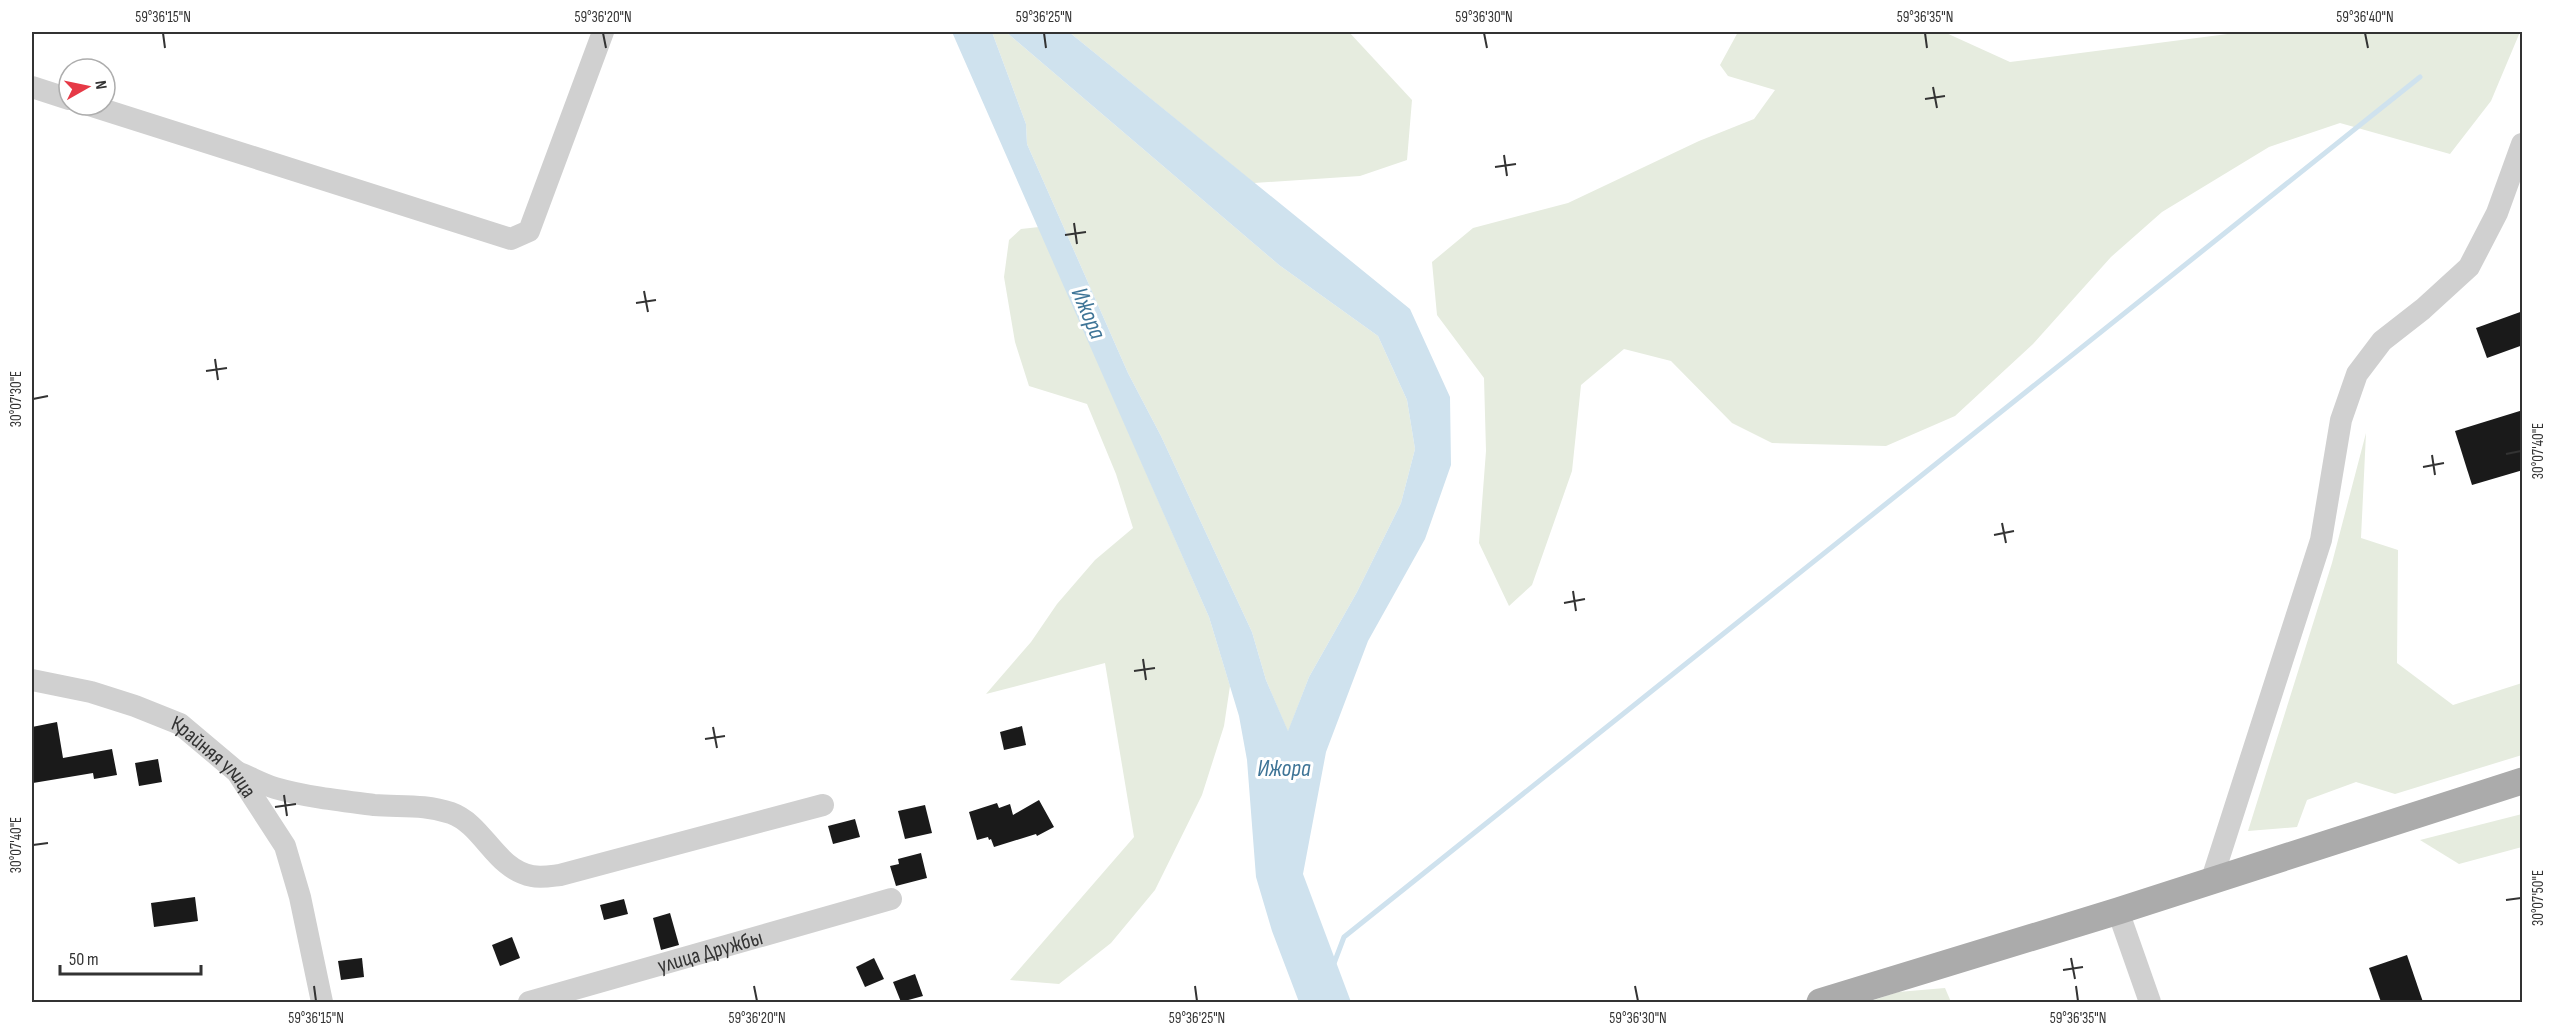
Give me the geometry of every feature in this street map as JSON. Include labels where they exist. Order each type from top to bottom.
[{"type":"main road","points":[[1820,1002],[2118,911],[2212,879],[2523,782]]},
{"type":"street","points":[[117,114],[511,238],[529,231],[603,32]]},
{"type":"street","points":[[32,87],[57,95]]},
{"type":"street","points":[[2212,879],[2321,540],[2342,420],[2357,374],[2382,341],[2469,267],[2497,213],[2523,144]]},
{"type":"street","name":"Крайняя улица","points":[[32,680],[91,692],[180,724],[237,772],[285,846],[300,897],[322,1002]]},
{"type":"street","points":[[237,772],[275,788],[376,805],[424,806],[453,814],[476,831],[493,853],[517,871],[533,876],[560,875],[823,805]]},
{"type":"street","name":"улица Дружбы","points":[[529,1002],[891,899]]},
{"type":"street","points":[[2118,911],[2150,1002]]},
{"type":"shaded area","points":[[992,32],[1006,32],[1279,265],[1378,336],[1407,400],[1415,449],[1401,503],[1357,592],[1309,677],[1288,732],[1266,680],[1252,632],[1161,436],[1128,373],[1027,144],[1026,124]]},
{"type":"shaded area","points":[[1069,32],[1349,32],[1412,100],[1407,160],[1360,176],[1254,183]]},
{"type":"shaded area","points":[[1738,32],[1944,32],[2010,62],[2243,32],[2520,32],[2491,101],[2450,154],[2340,123],[2269,147],[2162,212],[2111,257],[2033,344],[1955,416],[1886,446],[1772,443],[1732,423],[1671,361],[1624,349],[1581,385],[1572,471],[1532,585],[1509,606],[1479,543],[1486,451],[1484,378],[1437,315],[1432,262],[1473,228],[1568,203],[1699,141],[1754,119],[1775,90],[1728,76],[1720,65]]},
{"type":"shaded area","points":[[1039,227],[1209,617],[1230,686],[1224,726],[1202,795],[1155,890],[1111,943],[1059,984],[1010,980],[1134,837],[1105,663],[986,694],[1031,642],[1057,604],[1095,560],[1133,528],[1116,474],[1087,404],[1029,386],[1015,342],[1004,277],[1009,240],[1021,229]]},
{"type":"shaded area","points":[[2366,433],[2361,538],[2398,550],[2397,663],[2453,705],[2522,683],[2522,755],[2395,794],[2356,782],[2307,800],[2297,827],[2248,831],[2332,563]]},
{"type":"shaded area","points":[[2522,814],[2522,847],[2459,864],[2420,840]]},
{"type":"shaded area","points":[[1945,988],[1951,1002],[1868,1002],[1898,992]]},
{"type":"water","name":"Ижора","points":[[952,32],[992,32],[1026,124],[1027,144],[1128,373],[1161,436],[1252,632],[1266,680],[1288,731],[1309,677],[1357,592],[1401,503],[1415,449],[1407,400],[1378,336],[1279,265],[1006,32],[1069,32],[1410,309],[1450,397],[1451,465],[1425,539],[1368,641],[1326,752],[1303,874],[1351,1002],[1299,1002],[1272,931],[1256,877],[1247,760],[1239,716],[1209,617]]},
{"type":"building","points":[[2523,311],[2523,345],[2487,358],[2476,328]]},
{"type":"building","points":[[2523,410],[2523,470],[2472,485],[2455,431]]},
{"type":"building","points":[[57,722],[63,758],[112,749],[117,775],[94,779],[93,773],[33,783],[32,727]]},
{"type":"building","points":[[1022,726],[1026,745],[1004,750],[1000,732]]},
{"type":"building","points":[[158,759],[162,782],[139,786],[135,763]]},
{"type":"building","points":[[1039,800],[1054,827],[1037,836],[1036,834],[994,847],[988,837],[977,840],[969,812],[997,803],[999,808],[1010,804],[1013,815]]},
{"type":"building","points":[[925,805],[932,833],[905,839],[898,811]]},
{"type":"building","points":[[855,819],[860,837],[833,844],[828,826]]},
{"type":"building","points":[[921,853],[927,878],[896,886],[890,866],[899,864],[898,859]]},
{"type":"building","points":[[195,897],[198,921],[154,927],[151,903]]},
{"type":"building","points":[[624,899],[628,914],[604,920],[600,905]]},
{"type":"building","points":[[670,913],[679,945],[661,950],[653,918]]},
{"type":"building","points":[[512,937],[520,958],[500,966],[492,945]]},
{"type":"building","points":[[2407,955],[2423,1002],[2381,1002],[2369,968]]},
{"type":"building","points":[[362,958],[364,977],[341,980],[338,961]]},
{"type":"building","points":[[874,958],[884,979],[865,987],[856,967]]},
{"type":"building","points":[[915,974],[923,996],[901,1002],[893,982]]},
{"type":"waterway","points":[[1333,966],[1344,937],[2420,77]]}]
